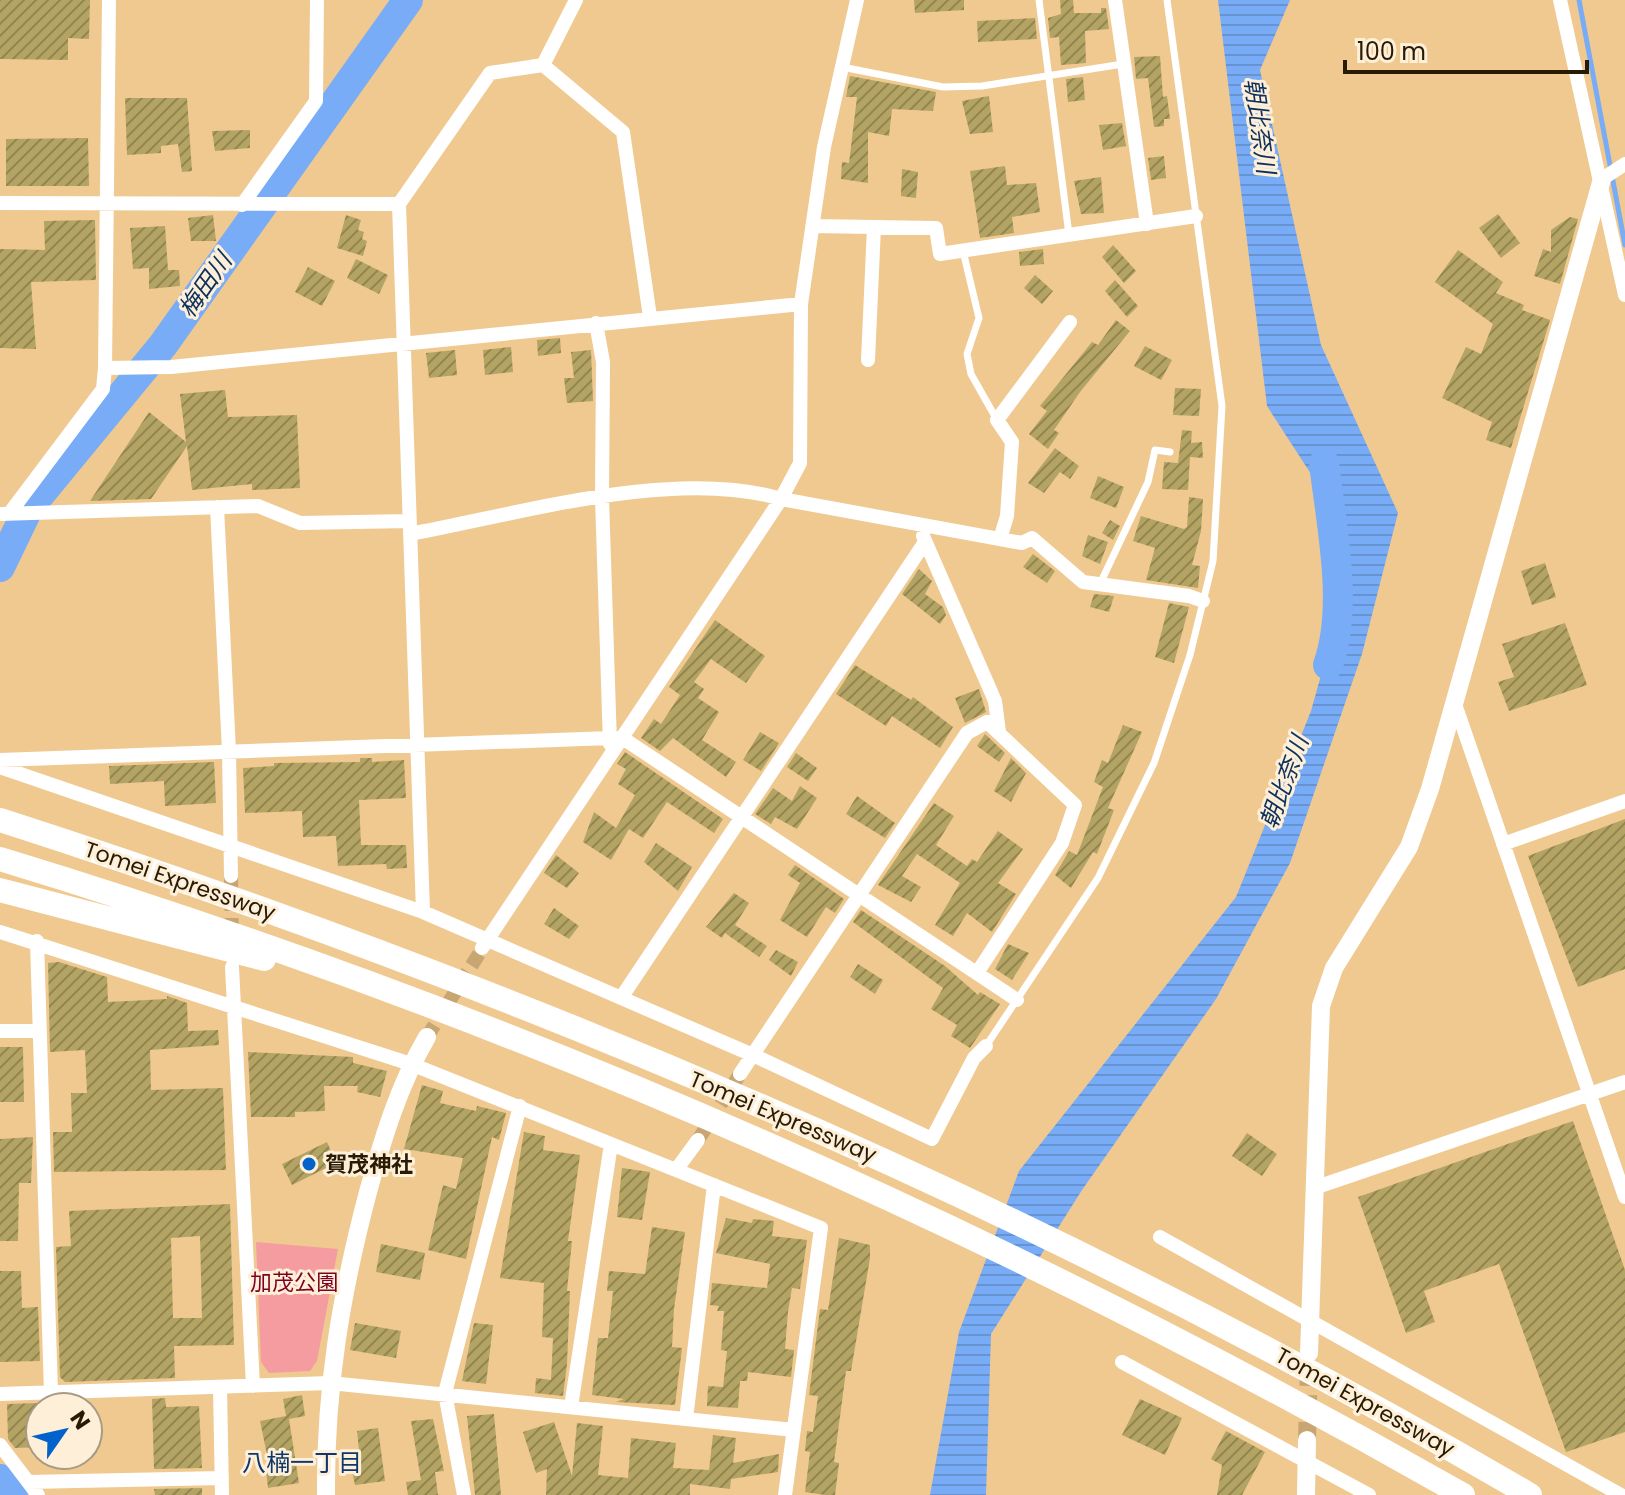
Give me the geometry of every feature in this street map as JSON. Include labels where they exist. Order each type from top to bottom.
[{"type":"highway","name":"Tomei Expressway","points":[[0,820],[162,873],[405,961],[656,1061],[936,1185],[1120,1274],[1273,1352],[1530,1495]]},
{"type":"highway","name":"Tomei Expressway","points":[[0,859],[281,949],[616,1078],[926,1216],[1109,1304],[1348,1429],[1463,1495]]},
{"type":"highway","points":[[0,890],[391,990]]},
{"type":"street","points":[[5,514],[103,389],[109,0]]},
{"type":"street","points":[[242,205],[316,101],[317,0]]},
{"type":"street","points":[[543,65],[576,0]]},
{"type":"street","points":[[484,944],[614,743],[781,499],[800,463],[801,304],[824,147],[857,0]]},
{"type":"street","points":[[1115,0],[1147,224]]},
{"type":"street","points":[[1560,0],[1579,97],[1602,179],[1625,295]]},
{"type":"street","points":[[423,912],[399,204],[490,73],[543,65],[623,132],[650,317]]},
{"type":"street","points":[[1309,1353],[1321,1006],[1334,968],[1409,847],[1455,704],[1602,179],[1625,164]]},
{"type":"street","points":[[0,203],[399,204]]},
{"type":"street","points":[[813,226],[936,228],[940,254],[1196,216]]},
{"type":"street","points":[[868,360],[874,227]]},
{"type":"street","points":[[105,368],[171,367],[801,304]]},
{"type":"street","points":[[1000,539],[1007,516],[1012,442],[997,420],[1070,322]]},
{"type":"street","points":[[596,323],[603,362],[602,498],[614,743]]},
{"type":"street","points":[[5,514],[258,506],[300,523],[410,528],[635,492],[747,489],[781,499],[1022,543],[1032,538],[1083,582],[1189,596],[1203,601]]},
{"type":"street","points":[[217,507],[229,751],[231,876]]},
{"type":"street","points":[[918,525],[995,701],[999,732]]},
{"type":"street","points":[[621,998],[925,542]]},
{"type":"street","points":[[1455,704],[1625,1197]]},
{"type":"street","points":[[740,1074],[755,1056],[967,733],[987,722],[1075,805],[1062,843],[977,973]]},
{"type":"street","points":[[0,760],[416,743],[614,743],[741,817],[1017,1000]]},
{"type":"street","points":[[0,767],[423,912],[484,944],[621,998],[755,1056],[932,1139],[974,1058],[986,1046]]},
{"type":"street","points":[[1503,844],[1625,801]]},
{"type":"street","points":[[0,932],[37,941],[411,1064],[821,1228],[785,1495]]},
{"type":"street","points":[[37,941],[51,1391]]},
{"type":"street","points":[[232,967],[253,1386]]},
{"type":"street","points":[[0,1031],[40,1031]]},
{"type":"street","points":[[326,1495],[332,1350],[352,1254],[384,1137],[411,1064],[427,1037]]},
{"type":"street","points":[[1314,1188],[1625,1082]]},
{"type":"street","points":[[464,1495],[445,1393],[520,1106]]},
{"type":"street","points":[[676,1170],[698,1140]]},
{"type":"street","points":[[571,1407],[611,1144]]},
{"type":"street","points":[[686,1419],[714,1185]]},
{"type":"street","points":[[1160,1237],[1621,1495]]},
{"type":"street","points":[[1122,1362],[1369,1495]]},
{"type":"street","points":[[104,1391],[330,1383],[794,1430]]},
{"type":"street","points":[[220,1387],[222,1495]]},
{"type":"street","points":[[0,1394],[24,1394]]},
{"type":"street","points":[[1306,1495],[1307,1440]]},
{"type":"street","points":[[0,1445],[38,1495]]},
{"type":"street","points":[[28,1482],[222,1478]]},
{"type":"lane","points":[[1039,0],[1069,235]]},
{"type":"lane","points":[[986,1046],[1098,878],[1154,763],[1190,655],[1213,561],[1222,406],[1167,0]]},
{"type":"lane","points":[[842,67],[943,87],[982,86],[1126,63]]},
{"type":"lane","points":[[963,251],[979,318],[967,354],[971,374],[997,420]]},
{"type":"lane","points":[[1100,584],[1142,497],[1155,450],[1170,452]]},
{"type":"green space","name":"加茂公園","points":[[256,1242],[338,1249],[317,1361],[310,1371],[269,1373],[261,1362]]},
{"type":"water","points":[[1218,0],[1290,0],[1260,70],[1321,345],[1398,513],[1362,654],[1290,863],[1216,999],[1082,1190],[991,1334],[986,1495],[930,1495],[959,1332],[1019,1171],[1236,897],[1311,711],[1335,625],[1348,531],[1267,406]]},
{"type":"building","points":[[0,0],[90,0],[89,39],[68,38],[68,60],[0,59]]},
{"type":"building","points":[[914,0],[964,0],[964,10],[915,13]]},
{"type":"building","points":[[1060,0],[1073,0],[1074,13],[1101,13],[1101,8],[1106,8],[1109,29],[1085,31],[1086,63],[1061,65],[1059,37],[1050,38],[1048,18],[1061,14]]},
{"type":"building","points":[[1035,18],[1037,39],[978,42],[977,21]]},
{"type":"building","points":[[1160,56],[1163,97],[1167,96],[1170,119],[1164,119],[1164,126],[1154,127],[1148,78],[1136,79],[1134,57]]},
{"type":"building","points":[[850,76],[936,92],[933,111],[892,109],[889,136],[868,132],[868,183],[841,179],[842,162],[849,163],[857,97],[846,97]]},
{"type":"building","points":[[1083,77],[1085,100],[1068,102],[1066,79]]},
{"type":"building","points":[[989,96],[993,132],[970,134],[962,101]]},
{"type":"building","points":[[125,98],[187,98],[192,171],[182,172],[178,144],[161,146],[161,153],[127,155]]},
{"type":"building","points":[[1122,123],[1126,146],[1103,150],[1099,125]]},
{"type":"building","points":[[250,130],[250,148],[215,151],[212,131]]},
{"type":"building","points":[[88,138],[89,186],[6,186],[6,139]]},
{"type":"building","points":[[1164,156],[1166,178],[1151,180],[1148,158]]},
{"type":"building","points":[[1005,166],[1007,185],[1036,183],[1040,212],[1012,217],[1014,233],[980,238],[970,171]]},
{"type":"building","points":[[902,169],[918,172],[916,198],[901,196]]},
{"type":"building","points":[[1101,177],[1104,213],[1081,214],[1074,181]]},
{"type":"building","points":[[1498,214],[1520,243],[1501,258],[1479,228]]},
{"type":"building","points":[[213,215],[216,241],[191,241],[188,218]]},
{"type":"building","points":[[346,215],[361,220],[358,230],[364,232],[362,239],[367,241],[363,256],[337,248]]},
{"type":"building","points":[[1570,217],[1578,219],[1560,284],[1534,276],[1543,249],[1551,252],[1551,230]]},
{"type":"building","points":[[95,220],[96,280],[31,282],[36,349],[0,348],[0,249],[45,250],[44,221]]},
{"type":"building","points":[[165,226],[168,270],[179,270],[180,286],[149,289],[149,268],[133,269],[130,228]]},
{"type":"building","points":[[1113,245],[1136,271],[1124,283],[1102,257]]},
{"type":"building","points":[[1043,249],[1044,264],[1020,266],[1019,252]]},
{"type":"building","points":[[1458,250],[1503,282],[1496,293],[1524,305],[1522,310],[1550,320],[1511,448],[1486,440],[1492,422],[1442,398],[1466,347],[1481,354],[1493,324],[1435,282]]},
{"type":"building","points":[[356,259],[388,275],[379,294],[347,278]]},
{"type":"building","points":[[308,267],[335,281],[322,306],[295,292]]},
{"type":"building","points":[[1035,275],[1053,291],[1042,304],[1024,288]]},
{"type":"building","points":[[1115,280],[1138,306],[1127,317],[1105,291]]},
{"type":"building","points":[[1116,320],[1130,331],[1080,392],[1054,430],[1059,433],[1048,449],[1029,434],[1047,411],[1040,406],[1092,342],[1098,345]]},
{"type":"building","points":[[560,338],[561,353],[538,356],[537,340]]},
{"type":"building","points":[[1145,346],[1172,360],[1161,380],[1134,366]]},
{"type":"building","points":[[511,347],[513,372],[485,375],[483,350]]},
{"type":"building","points":[[455,350],[457,375],[429,378],[426,353]]},
{"type":"building","points":[[591,350],[593,401],[567,403],[564,378],[574,378],[571,352]]},
{"type":"building","points":[[1175,388],[1201,389],[1199,416],[1173,415]]},
{"type":"building","points":[[225,390],[228,417],[297,415],[300,488],[252,490],[252,484],[192,490],[187,446],[151,499],[90,501],[149,412],[186,442],[180,394]]},
{"type":"building","points":[[1182,430],[1192,431],[1191,443],[1202,442],[1203,458],[1190,457],[1188,490],[1162,489],[1164,462],[1178,463]]},
{"type":"building","points":[[1055,448],[1079,466],[1070,479],[1060,472],[1044,493],[1028,483]]},
{"type":"building","points":[[1098,476],[1124,487],[1116,508],[1090,498]]},
{"type":"building","points":[[1189,497],[1203,499],[1201,531],[1192,565],[1200,566],[1198,588],[1146,580],[1155,548],[1133,541],[1141,516],[1184,529],[1187,527]]},
{"type":"building","points":[[1110,520],[1120,526],[1113,540],[1102,533]]},
{"type":"building","points":[[1088,535],[1108,542],[1100,564],[1082,556]]},
{"type":"building","points":[[1033,554],[1055,571],[1047,583],[1023,567]]},
{"type":"building","points":[[1545,563],[1556,597],[1532,605],[1521,571]]},
{"type":"building","points":[[919,569],[932,581],[925,594],[943,607],[946,615],[940,624],[902,594]]},
{"type":"building","points":[[1094,594],[1114,596],[1109,612],[1090,607]]},
{"type":"building","points":[[1169,603],[1189,607],[1174,663],[1155,657]]},
{"type":"building","points":[[715,620],[765,656],[746,683],[711,659],[694,682],[704,689],[698,698],[719,712],[702,740],[736,762],[726,777],[673,738],[660,751],[641,738],[654,719],[661,724],[680,695],[669,687]]},
{"type":"building","points":[[1565,623],[1587,685],[1509,711],[1498,682],[1514,677],[1502,644]]},
{"type":"building","points":[[855,665],[911,700],[913,697],[953,727],[940,748],[892,716],[886,726],[836,694]]},
{"type":"building","points":[[979,689],[986,712],[965,723],[955,698]]},
{"type":"building","points":[[1123,725],[1142,732],[1108,808],[1114,810],[1097,854],[1093,852],[1071,888],[1055,875],[1069,851],[1077,855],[1103,787],[1094,782],[1102,760],[1108,763]]},
{"type":"building","points":[[760,732],[779,743],[761,771],[743,760]]},
{"type":"building","points":[[985,734],[1005,753],[999,762],[977,746]]},
{"type":"building","points":[[625,752],[723,819],[714,833],[667,802],[643,838],[629,829],[611,860],[583,842],[594,812],[616,828],[635,795],[618,784],[626,769],[617,764]]},
{"type":"building","points":[[796,753],[817,768],[808,781],[787,767]]},
{"type":"building","points":[[360,758],[372,758],[372,762],[404,760],[406,798],[359,800],[361,845],[406,845],[407,868],[387,869],[386,864],[338,866],[336,836],[303,837],[302,811],[245,813],[243,768],[274,766],[274,763],[360,762]]},
{"type":"building","points":[[1011,758],[1026,773],[1011,802],[994,791]]},
{"type":"building","points":[[214,762],[216,803],[165,806],[164,781],[110,784],[109,766]]},
{"type":"building","points":[[800,786],[817,798],[797,829],[775,817],[771,824],[755,814],[773,788],[792,801]]},
{"type":"building","points":[[857,796],[895,823],[885,838],[846,814]]},
{"type":"building","points":[[934,803],[954,816],[936,845],[967,866],[972,859],[977,862],[998,831],[1023,849],[998,883],[1016,894],[992,932],[967,913],[953,936],[935,925],[960,883],[917,854],[902,876],[921,887],[911,902],[878,885]]},
{"type":"building","points":[[1625,819],[1625,969],[1578,987],[1528,856]]},
{"type":"building","points":[[656,843],[692,867],[678,891],[644,862]]},
{"type":"building","points":[[556,855],[579,873],[567,888],[544,873]]},
{"type":"building","points":[[795,865],[844,899],[835,913],[826,907],[807,937],[780,920],[800,883],[788,875]]},
{"type":"building","points":[[734,893],[749,903],[735,925],[767,946],[759,957],[725,933],[722,938],[706,927]]},
{"type":"building","points":[[554,908],[579,926],[569,939],[544,924]]},
{"type":"building","points":[[861,910],[945,966],[978,995],[980,992],[1000,1004],[970,1048],[951,1036],[957,1025],[931,1009],[943,988],[853,922]]},
{"type":"building","points":[[1008,944],[1029,953],[1012,980],[995,969]]},
{"type":"building","points":[[776,950],[798,962],[791,976],[769,960]]},
{"type":"building","points":[[59,962],[107,977],[108,1002],[167,999],[167,996],[187,1003],[188,1031],[218,1030],[219,1045],[150,1050],[151,1090],[223,1088],[226,1170],[54,1172],[53,1132],[72,1132],[71,1093],[87,1093],[85,1050],[50,1052],[48,963]]},
{"type":"building","points":[[858,964],[883,980],[875,994],[850,977]]},
{"type":"building","points":[[0,1047],[23,1047],[24,1102],[0,1102]]},
{"type":"building","points":[[248,1052],[353,1057],[353,1063],[387,1071],[380,1097],[357,1092],[358,1086],[324,1086],[325,1111],[295,1112],[295,1117],[251,1117]]},
{"type":"building","points":[[422,1085],[443,1091],[440,1103],[476,1111],[477,1106],[506,1113],[499,1140],[492,1137],[466,1259],[428,1250],[443,1185],[456,1189],[463,1158],[404,1149]]},
{"type":"building","points":[[1573,1121],[1625,1270],[1625,1432],[1566,1452],[1499,1264],[1424,1291],[1435,1322],[1406,1333],[1358,1197]]},
{"type":"building","points":[[524,1132],[545,1136],[543,1150],[580,1155],[568,1241],[572,1241],[563,1396],[535,1393],[536,1378],[551,1380],[553,1338],[542,1337],[544,1283],[500,1278]]},
{"type":"building","points":[[1247,1133],[1277,1154],[1262,1176],[1232,1156]]},
{"type":"building","points":[[33,1137],[31,1183],[19,1183],[18,1241],[0,1241],[0,1139]]},
{"type":"building","name":"賀茂神社","points":[[327,1142],[336,1163],[292,1185],[282,1164]]},
{"type":"building","points":[[622,1168],[650,1172],[642,1220],[617,1217]]},
{"type":"building","points":[[230,1204],[234,1345],[174,1346],[175,1378],[65,1382],[60,1377],[56,1247],[71,1246],[69,1211]],"holes":[[[200,1236],[202,1318],[173,1318],[171,1238]]]},
{"type":"building","points":[[726,1218],[752,1223],[753,1219],[774,1221],[772,1236],[807,1240],[800,1289],[792,1288],[788,1312],[785,1349],[794,1350],[791,1377],[748,1372],[747,1381],[740,1381],[738,1408],[707,1406],[708,1386],[723,1387],[727,1351],[721,1350],[724,1311],[717,1311],[719,1306],[710,1305],[712,1283],[767,1288],[770,1264],[716,1253]]},
{"type":"building","points":[[652,1227],[685,1232],[674,1309],[672,1347],[682,1348],[675,1405],[616,1402],[624,1399],[592,1395],[598,1338],[608,1338],[613,1291],[607,1291],[609,1271],[645,1274]]},
{"type":"building","points":[[839,1238],[870,1245],[870,1258],[851,1371],[846,1371],[834,1462],[839,1463],[835,1495],[825,1495],[805,1492],[810,1452],[805,1451],[807,1431],[813,1432],[818,1396],[809,1395],[820,1309],[828,1310]]},
{"type":"building","points":[[381,1244],[425,1253],[420,1280],[376,1272]]},
{"type":"building","points":[[0,1271],[21,1271],[22,1308],[38,1307],[40,1361],[0,1362]]},
{"type":"building","points":[[355,1323],[401,1331],[396,1358],[350,1350]]},
{"type":"building","points":[[474,1323],[493,1325],[486,1384],[462,1381]]},
{"type":"building","points":[[302,1395],[305,1416],[289,1419],[299,1483],[268,1488],[266,1470],[270,1469],[260,1421],[286,1416],[283,1399]]},
{"type":"building","points":[[165,1398],[166,1407],[199,1406],[202,1468],[154,1469],[152,1399]]},
{"type":"building","points":[[1140,1399],[1182,1418],[1165,1455],[1122,1435]]},
{"type":"building","points":[[24,1403],[24,1448],[15,1448],[8,1439],[7,1404]]},
{"type":"building","points":[[494,1414],[501,1495],[475,1495],[467,1416]]},
{"type":"building","points":[[433,1419],[444,1471],[435,1472],[438,1495],[408,1495],[406,1482],[421,1480],[411,1421]]},
{"type":"building","points":[[554,1422],[572,1476],[577,1423],[603,1426],[598,1475],[628,1478],[631,1438],[676,1443],[673,1468],[709,1470],[713,1435],[736,1438],[733,1463],[779,1454],[778,1472],[731,1479],[730,1489],[690,1484],[690,1495],[546,1495],[547,1469],[536,1473],[523,1432]]},
{"type":"building","points":[[378,1428],[385,1481],[355,1485],[352,1471],[361,1469],[357,1431]]},
{"type":"building","points":[[1226,1431],[1265,1452],[1242,1495],[1217,1495],[1222,1465],[1211,1459]]},
{"type":"building","points":[[202,1488],[202,1495],[155,1495],[154,1489]]},
{"type":"waterway","name":"梅田川","points":[[0,567],[28,509],[163,345],[408,0]]},
{"type":"waterway","points":[[1579,0],[1625,245]]},
{"type":"waterway","name":"朝比奈川","points":[[1324,463],[1338,591],[1334,642],[1328,665]]},
{"type":"waterway","name":"梅田川","points":[[0,1479],[13,1495]]},
{"type":"tunnel","points":[[231,876],[232,939]]},
{"type":"tunnel","points":[[427,1037],[482,949]]},
{"type":"tunnel","points":[[698,1140],[740,1074]]},
{"type":"tunnel","points":[[1307,1440],[1309,1363]]},
{"type":"place","name":"賀茂神社","points":[[309,1164]]},
{"type":"district","name":"八楠一丁目","points":[[302,1462]]}]
